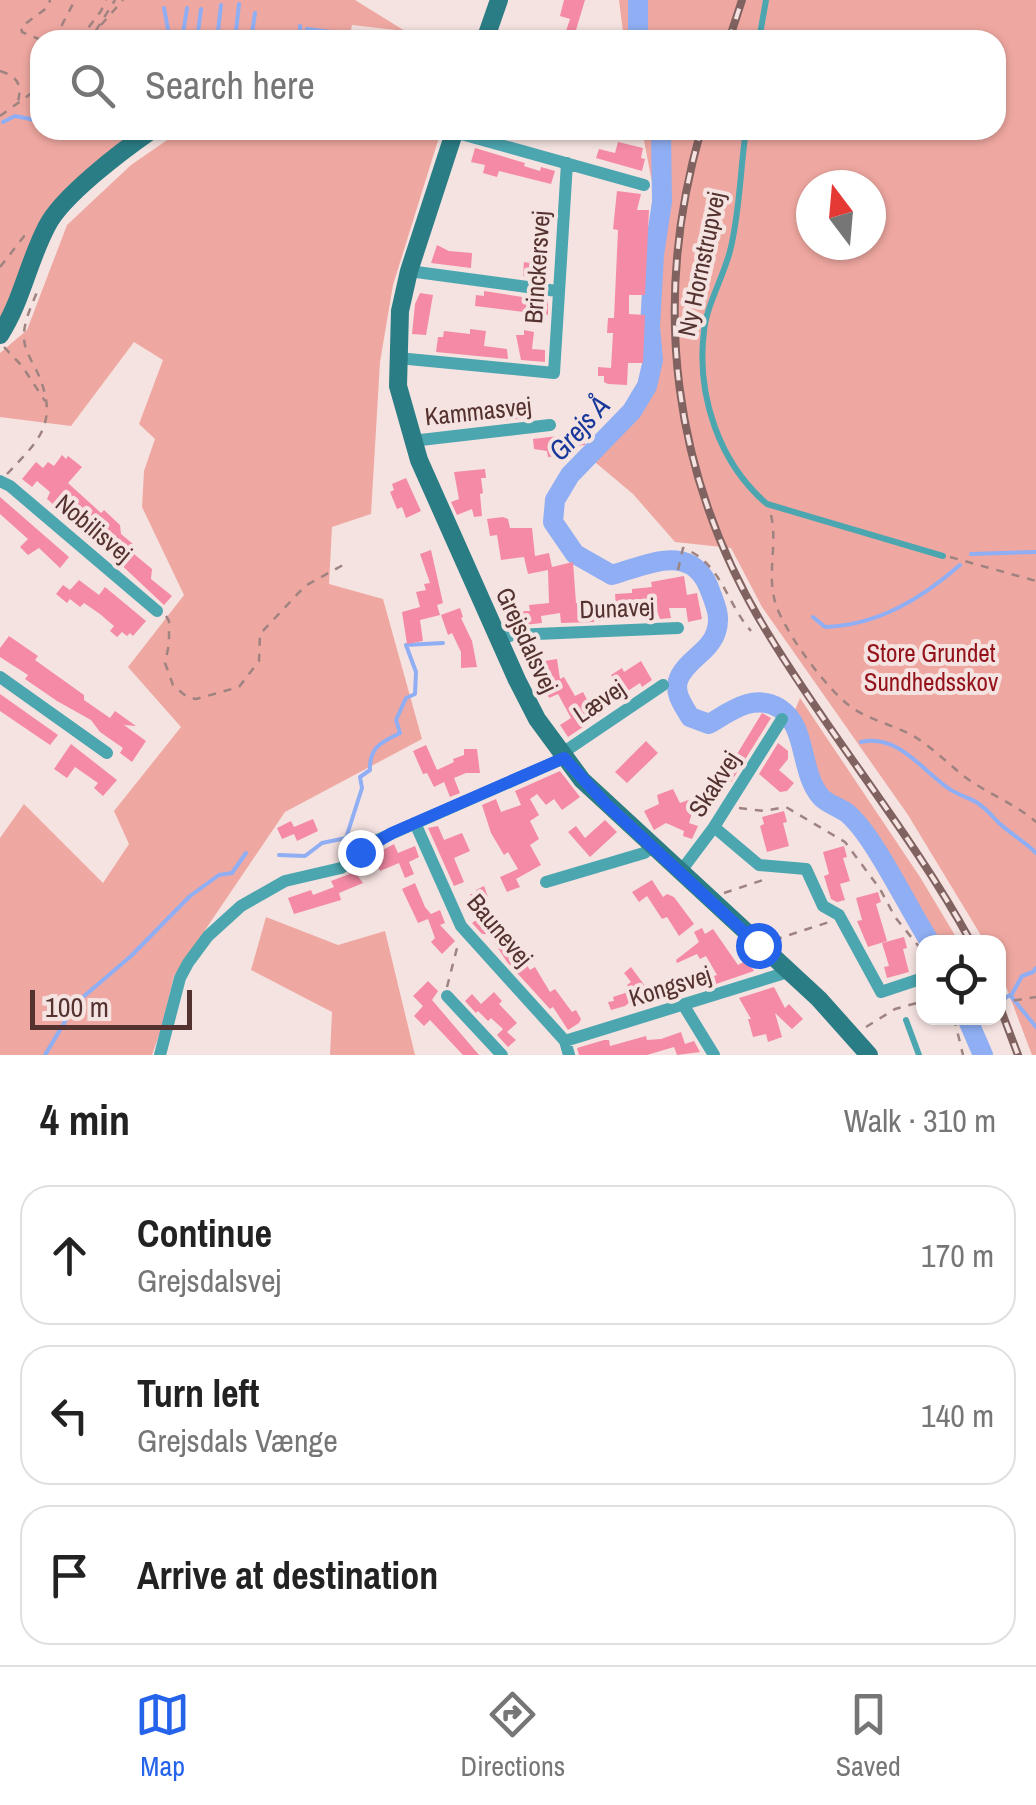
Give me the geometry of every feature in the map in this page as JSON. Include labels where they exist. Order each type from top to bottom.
[{"type":"street","points":[[488,30],[499,0]]},
{"type":"street","points":[[0,339],[14,314],[47,226],[60,206],[148,140]]},
{"type":"street","name":"Grejsdalsvej","points":[[452,140],[409,271],[400,311],[398,386],[412,441],[499,639],[536,719],[582,780],[834,1014],[869,1055]]},
{"type":"street","points":[[486,140],[644,185]]},
{"type":"street","name":"Brinckersvej","points":[[398,358],[554,373],[567,163]]},
{"type":"street","points":[[409,271],[558,291]]},
{"type":"street","name":"Kammasvej","points":[[412,441],[550,425]]},
{"type":"street","name":"Nobilisvej","points":[[1,481],[157,611]]},
{"type":"street","name":"Dunavej","points":[[499,639],[514,635],[678,628]]},
{"type":"street","points":[[0,676],[107,753]]},
{"type":"street","name":"Lævej","points":[[160,1055],[180,978],[208,936],[242,906],[270,887],[341,868],[375,841],[562,756],[663,684]]},
{"type":"street","name":"Skakvej","points":[[680,871],[714,827],[782,719]]},
{"type":"street","name":"Baunevej","points":[[415,823],[450,906],[470,936],[567,1048]]},
{"type":"street","points":[[714,827],[759,864],[806,869],[823,906],[839,915],[881,992],[916,980]]},
{"type":"street","points":[[546,882],[654,846]]},
{"type":"street","name":"Kongsvej","points":[[567,1048],[788,972]]},
{"type":"street","points":[[447,996],[502,1055]]},
{"type":"street","points":[[684,1006],[714,1055]]},
{"type":"lane","points":[[761,30],[766,0]]},
{"type":"lane","name":"Ny Hornstrupvej","points":[[745,140],[733,233],[704,329],[703,359],[715,428],[729,462],[767,504]]},
{"type":"lane","points":[[767,504],[943,556]]},
{"type":"lane","points":[[906,1020],[919,1055]]},
{"type":"path","points":[[30,35],[21,27],[48,7],[50,0]]},
{"type":"path","points":[[59,30],[75,0]]},
{"type":"path","points":[[88,30],[106,0]]},
{"type":"path","points":[[96,30],[115,0]]},
{"type":"path","points":[[97,30],[124,0]]},
{"type":"path","points":[[0,71],[17,79],[17,104]]},
{"type":"path","points":[[0,116],[30,94]]},
{"type":"path","points":[[1,481],[46,426],[46,403],[24,340],[39,287]]},
{"type":"path","points":[[0,339],[46,403]]},
{"type":"path","points":[[767,504],[775,538],[770,564],[777,608],[788,630],[838,698],[912,736],[965,777],[1018,807],[1036,822]]},
{"type":"path","points":[[678,570],[681,550],[698,554],[751,630]]},
{"type":"path","points":[[943,556],[1036,581]]},
{"type":"path","points":[[157,611],[170,621],[164,663],[168,678],[187,696],[196,698],[239,687],[258,661],[260,634],[305,586],[343,565]]},
{"type":"path","points":[[723,812],[747,807],[786,807],[845,842],[880,889],[894,918],[916,944]]},
{"type":"path","points":[[709,898],[774,876],[780,866]]},
{"type":"path","points":[[758,945],[829,922],[839,915]]},
{"type":"path","points":[[447,996],[446,979],[457,948],[470,936]]},
{"type":"path","points":[[1006,1003],[1036,998]]},
{"type":"path","points":[[864,1028],[895,1009],[916,1004]]},
{"type":"path","points":[[956,1025],[963,1055]]},
{"type":"green space","points":[[0,0],[355,0],[403,30],[352,25],[351,30],[30,30],[30,140],[130,140],[60,196],[0,323]]},
{"type":"green space","name":"Store Grundet Sundhedsskov","points":[[619,0],[1036,0],[1036,1055],[1032,1055],[1006,986],[1006,935],[981,935],[908,815],[762,607],[731,548],[675,542],[633,494],[583,452],[637,395],[646,371],[645,328],[656,203],[644,140],[1006,140],[1006,30],[623,30]]},
{"type":"green space","points":[[167,140],[438,140],[393,285],[380,362],[371,514],[332,527],[329,584],[383,599],[422,739],[285,812],[174,976],[152,1055],[0,1055],[0,838],[24,804],[103,883],[129,844],[114,811],[181,727],[128,667],[184,595],[142,507],[144,471],[155,439],[139,424],[163,360],[134,342],[71,426],[0,417],[0,353],[27,330],[67,225],[131,165]]},
{"type":"green space","points":[[800,698],[955,935],[933,935],[872,832],[851,809],[822,789],[795,710]]},
{"type":"green space","points":[[266,917],[338,945],[385,931],[415,1055],[330,1055],[332,1012],[251,970]]},
{"type":"building","points":[[564,0],[585,0],[576,30],[566,30],[570,19],[560,16]]},
{"type":"building","points":[[618,142],[643,148],[642,171],[596,158],[599,149],[615,153]]},
{"type":"building","points":[[475,148],[540,171],[541,167],[555,171],[551,184],[499,171],[497,177],[483,173],[485,165],[471,162]]},
{"type":"building","points":[[617,191],[641,194],[637,210],[649,210],[645,295],[629,295],[629,314],[645,315],[643,363],[628,363],[627,385],[608,384],[604,376],[598,376],[598,367],[611,368],[613,333],[607,333],[608,318],[614,318],[618,230],[613,229]]},
{"type":"building","points":[[437,245],[449,251],[472,253],[471,268],[431,263]]},
{"type":"building","points":[[530,255],[548,257],[549,280],[523,276],[524,262],[529,263]]},
{"type":"building","points":[[484,291],[548,301],[548,315],[475,306],[476,295],[484,296]]},
{"type":"building","points":[[420,293],[433,295],[426,335],[412,334]]},
{"type":"building","points":[[470,329],[486,331],[484,346],[507,349],[508,359],[436,352],[438,337],[443,337],[444,331],[470,334]]},
{"type":"building","points":[[524,330],[534,332],[532,349],[545,350],[545,362],[521,360],[516,335],[524,335]]},
{"type":"building","points":[[532,404],[533,417],[490,422],[489,408]]},
{"type":"building","points":[[583,433],[585,445],[566,447],[566,455],[548,457],[547,451],[534,449],[533,439]]},
{"type":"building","points":[[62,455],[82,467],[68,483],[120,525],[121,534],[133,544],[128,549],[152,569],[151,579],[172,596],[164,605],[114,558],[118,552],[106,541],[101,546],[47,499],[50,492],[37,481],[32,487],[22,479],[36,462],[43,468],[48,462],[54,466]]},
{"type":"building","points":[[485,469],[486,478],[481,478],[482,516],[474,517],[472,509],[457,515],[451,502],[459,499],[454,472]]},
{"type":"building","points":[[406,478],[421,511],[406,518],[390,492],[394,490],[392,484]]},
{"type":"building","points":[[0,497],[69,557],[60,568],[39,548],[28,555],[20,547],[28,539],[0,514]]},
{"type":"building","points":[[487,519],[508,519],[510,528],[532,528],[535,556],[549,553],[552,567],[573,562],[576,603],[587,602],[588,615],[594,614],[594,622],[561,623],[560,613],[541,616],[542,623],[524,625],[522,611],[530,611],[529,605],[549,603],[548,570],[528,574],[524,557],[501,560],[497,535],[490,536]]},
{"type":"building","points":[[431,550],[443,603],[437,605],[440,615],[420,620],[423,641],[407,644],[402,612],[420,607],[416,592],[426,590],[424,584],[430,583],[420,554]]},
{"type":"building","points":[[684,576],[687,595],[697,593],[702,619],[688,622],[686,608],[669,608],[671,618],[660,619],[652,599],[634,600],[634,608],[616,609],[615,594],[632,593],[632,589],[652,587],[651,582]]},
{"type":"building","points":[[79,580],[99,595],[105,587],[146,621],[133,636],[122,632],[117,637],[110,631],[114,626],[100,614],[84,603],[80,607],[70,599],[67,603],[56,594],[63,585],[70,590]]},
{"type":"building","points":[[460,608],[477,667],[461,668],[461,652],[452,633],[448,635],[441,615]]},
{"type":"building","points":[[9,636],[84,695],[84,700],[110,718],[115,711],[136,726],[124,725],[146,741],[132,762],[120,753],[123,748],[100,732],[91,720],[25,679],[28,675],[0,657],[0,648]]},
{"type":"building","points":[[557,659],[560,679],[564,677],[575,696],[583,692],[592,709],[596,707],[601,715],[568,737],[560,725],[571,718],[558,694],[549,698],[539,686],[542,684],[538,662]]},
{"type":"building","points":[[641,661],[652,680],[623,694],[611,675]]},
{"type":"building","points":[[0,694],[58,735],[50,745],[0,711]]},
{"type":"building","points":[[762,713],[771,718],[731,782],[722,777],[724,772],[719,769],[723,761],[729,764],[734,759]]},
{"type":"building","points":[[646,741],[658,753],[627,783],[615,772]]},
{"type":"building","points":[[778,743],[788,751],[788,759],[779,770],[794,783],[780,792],[759,774]]},
{"type":"building","points":[[71,744],[117,780],[103,796],[94,788],[98,783],[75,767],[67,778],[54,769]]},
{"type":"building","points":[[426,745],[437,770],[464,755],[464,749],[477,749],[480,773],[454,778],[460,793],[450,797],[444,782],[434,787],[427,773],[423,774],[413,751]]},
{"type":"building","points":[[560,771],[580,797],[562,810],[554,799],[546,805],[537,794],[530,799],[539,815],[530,821],[539,839],[530,845],[541,865],[516,879],[520,887],[507,892],[500,877],[518,869],[491,833],[482,805],[496,799],[501,812],[521,805],[515,791]]},
{"type":"building","points":[[673,789],[680,803],[697,797],[689,823],[698,826],[692,839],[666,823],[654,830],[644,811],[659,804],[657,795]]},
{"type":"building","points":[[784,811],[789,846],[767,852],[760,826],[764,824],[762,817]]},
{"type":"building","points":[[313,819],[318,831],[297,841],[294,834],[282,839],[277,828],[291,821],[294,827]]},
{"type":"building","points":[[605,820],[617,832],[590,857],[568,832],[576,826],[585,838]]},
{"type":"building","points":[[438,826],[444,840],[462,833],[470,851],[454,858],[464,882],[454,886],[428,828]]},
{"type":"building","points":[[394,844],[398,853],[415,846],[419,857],[409,862],[414,874],[405,878],[399,863],[380,871],[373,855]]},
{"type":"building","points":[[844,846],[847,857],[843,858],[850,881],[840,884],[845,900],[837,902],[831,899],[824,876],[829,874],[823,852]]},
{"type":"building","points":[[355,872],[363,883],[339,893],[341,900],[294,914],[288,898],[334,887],[331,881]]},
{"type":"building","points":[[652,880],[663,897],[674,897],[694,924],[679,936],[647,896],[639,902],[632,892]]},
{"type":"building","points":[[415,883],[425,907],[431,914],[440,910],[445,923],[440,925],[455,941],[442,954],[431,942],[435,938],[428,919],[418,923],[402,889]]},
{"type":"building","points":[[484,886],[489,900],[482,903],[491,918],[497,915],[530,970],[535,967],[550,992],[555,989],[572,1012],[576,1010],[579,1023],[568,1030],[553,1007],[550,1009],[507,962],[489,934],[482,934],[472,923],[480,917],[470,894],[478,894],[476,890]]},
{"type":"building","points":[[878,892],[881,902],[876,904],[887,941],[868,947],[857,921],[862,920],[856,898]]},
{"type":"building","points":[[702,928],[705,934],[713,929],[738,965],[747,960],[754,971],[716,984],[717,975],[706,956],[700,959],[697,954],[677,963],[699,942],[694,932]]},
{"type":"building","points":[[904,937],[909,972],[887,978],[884,967],[889,966],[882,943]]},
{"type":"building","points":[[631,967],[645,986],[652,985],[625,1006],[611,1010],[608,1002],[614,1001],[613,997],[631,991],[627,985],[631,982],[624,973]]},
{"type":"building","points":[[428,981],[438,991],[432,1000],[479,1055],[463,1055],[430,1020],[424,1026],[414,1016],[423,1006],[413,996]]},
{"type":"building","points":[[774,987],[785,1008],[789,1004],[803,1019],[792,1029],[775,1013],[782,1037],[768,1042],[766,1034],[753,1037],[751,1019],[739,998]]},
{"type":"building","points":[[494,992],[502,1001],[499,1004],[517,1023],[507,1032],[516,1040],[508,1047],[497,1035],[503,1029],[491,1018],[488,1021],[476,1013],[465,1001],[472,994],[481,1004]]},
{"type":"building","points":[[681,1032],[685,1044],[694,1041],[700,1052],[677,1055],[674,1047],[647,1055],[579,1055],[577,1048],[604,1040],[609,1040],[610,1046],[646,1036],[647,1040],[661,1039]]},
{"type":"waterway","name":"Grejs Å","points":[[638,0],[638,30]]},
{"type":"waterway","points":[[236,30],[239,4]]},
{"type":"waterway","points":[[218,30],[221,5]]},
{"type":"waterway","points":[[164,8],[168,30]]},
{"type":"waterway","points":[[184,30],[187,8]]},
{"type":"waterway","points":[[198,30],[201,9]]},
{"type":"waterway","points":[[252,30],[255,13]]},
{"type":"waterway","points":[[300,26],[300,30]]},
{"type":"waterway","points":[[307,29],[315,30]]},
{"type":"waterway","points":[[3,122],[15,116],[30,119]]},
{"type":"waterway","name":"Grejs Å","points":[[661,140],[662,202],[650,327],[653,360],[647,386],[632,411],[570,475],[555,500],[553,522],[575,554],[612,575],[670,560],[694,567],[704,577],[718,622],[713,639],[678,681],[678,695],[690,717],[709,724],[743,706],[761,702],[788,716],[795,726],[814,787],[824,799],[847,813],[868,838],[926,935]]},
{"type":"waterway","points":[[971,554],[1036,552]]},
{"type":"waterway","points":[[813,617],[825,627],[881,615],[930,589],[960,565]]},
{"type":"waterway","points":[[279,855],[305,856],[322,843],[346,838],[362,788],[360,777],[370,770],[378,746],[400,733],[396,720],[406,698],[415,694],[416,672],[406,645],[443,643]]},
{"type":"waterway","points":[[861,742],[874,741],[898,748],[948,788],[983,807],[1036,853]]},
{"type":"waterway","points":[[45,1055],[76,1003],[131,956],[190,896],[219,875],[232,873],[246,853]]},
{"type":"waterway","points":[[1006,997],[1022,976],[1036,968]]},
{"type":"waterway","points":[[1010,995],[1036,1027]]},
{"type":"waterway","name":"Grejs Å","points":[[970,1025],[983,1055]]},
{"type":"railway","points":[[732,30],[742,0]]},
{"type":"railway","points":[[699,140],[677,260],[675,324],[680,388],[691,451],[710,513],[735,573],[767,632],[967,935]]},
{"type":"railway","points":[[1006,1023],[1018,1055]]},
{"type":"route","points":[[360,852],[392,833],[564,758],[607,805],[758,945]]}]
